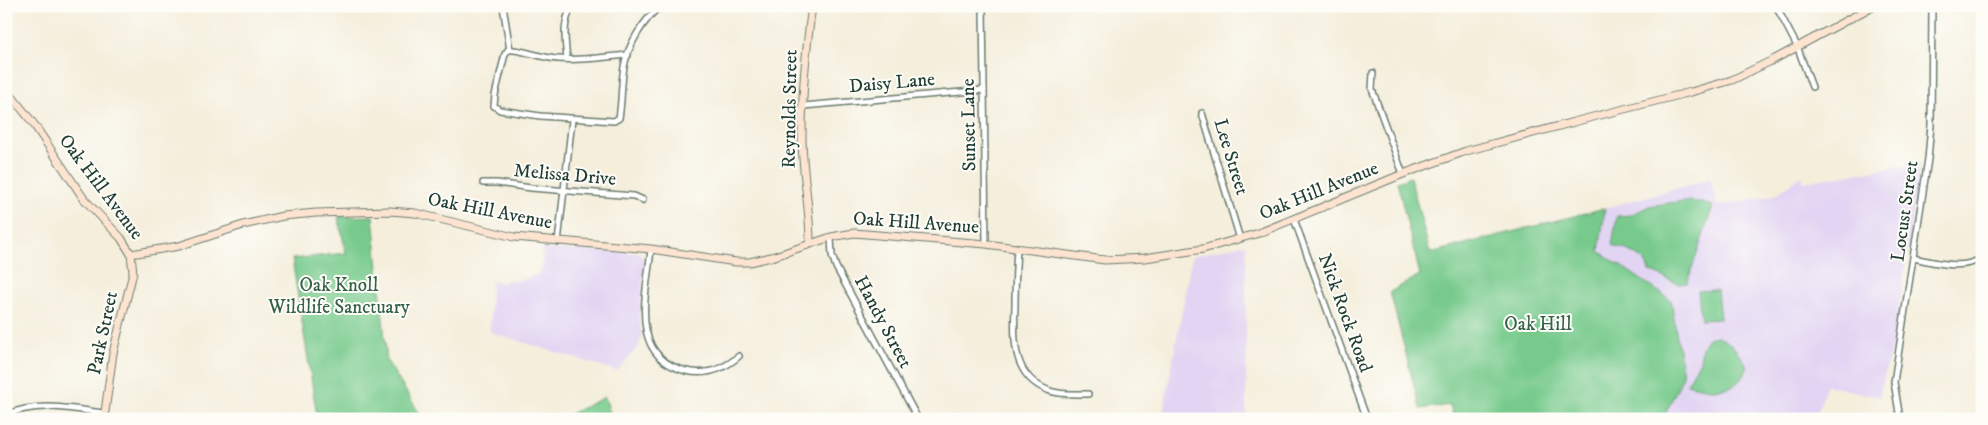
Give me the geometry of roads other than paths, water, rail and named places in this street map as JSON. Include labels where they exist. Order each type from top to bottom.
[{"type":"main road","name":"Reynolds Street","points":[[810,243],[810,223],[803,150],[803,106],[812,6]]},
{"type":"main road","name":"Oak Hill Avenue","points":[[6,89],[33,123],[84,199],[121,238],[132,254],[178,246],[263,220],[316,213],[390,211],[415,213],[514,237],[651,249],[736,262],[750,262],[775,256],[810,243],[854,233],[1017,247],[1105,260],[1132,259],[1203,249],[1240,239],[1444,158],[1714,86],[1752,71],[1872,6]]},
{"type":"main road","name":"Park Street","points":[[104,416],[114,346],[133,273],[132,254]]},
{"type":"street","points":[[503,6],[510,50]]},
{"type":"street","points":[[567,59],[564,30],[566,16],[572,6]]},
{"type":"street","points":[[510,50],[505,54],[494,106],[500,110],[572,120],[614,121],[619,118],[624,67],[628,55],[643,24],[660,6]]},
{"type":"street","name":"Sunset Lane","points":[[982,6],[986,244]]},
{"type":"street","points":[[1776,6],[1797,46],[1812,87]]},
{"type":"street","name":"Locust Street","points":[[1900,419],[1895,395],[1895,376],[1927,167],[1931,125],[1932,6]]},
{"type":"street","points":[[510,50],[534,56],[567,59],[628,55]]},
{"type":"street","points":[[1373,73],[1372,89],[1404,174]]},
{"type":"street","name":"Daisy Lane","points":[[803,106],[984,90]]},
{"type":"street","name":"Lee Street","points":[[1202,113],[1240,239]]},
{"type":"street","points":[[558,242],[572,120]]},
{"type":"street","name":"Melissa Drive","points":[[483,183],[634,196],[643,200]]},
{"type":"street","name":"Nick Rock Road","points":[[1294,218],[1367,419]]},
{"type":"street","name":"Handy Street","points":[[831,237],[832,255],[836,267],[918,419]]},
{"type":"street","points":[[1017,247],[1014,345],[1019,361],[1029,377],[1038,385],[1051,391],[1066,394],[1088,394]]},
{"type":"street","points":[[651,249],[644,320],[646,336],[651,349],[660,358],[674,367],[698,374],[726,367],[739,356]]},
{"type":"street","points":[[1913,258],[1958,265],[1972,263],[1982,258]]},
{"type":"street","points":[[6,415],[24,409],[44,406],[104,416]]},
{"type":"park label","name":"Oak Knoll Wildlife Sanctuary","points":[[339,296]]},
{"type":"park label","name":"Oak Hill","points":[[1538,324]]}]
